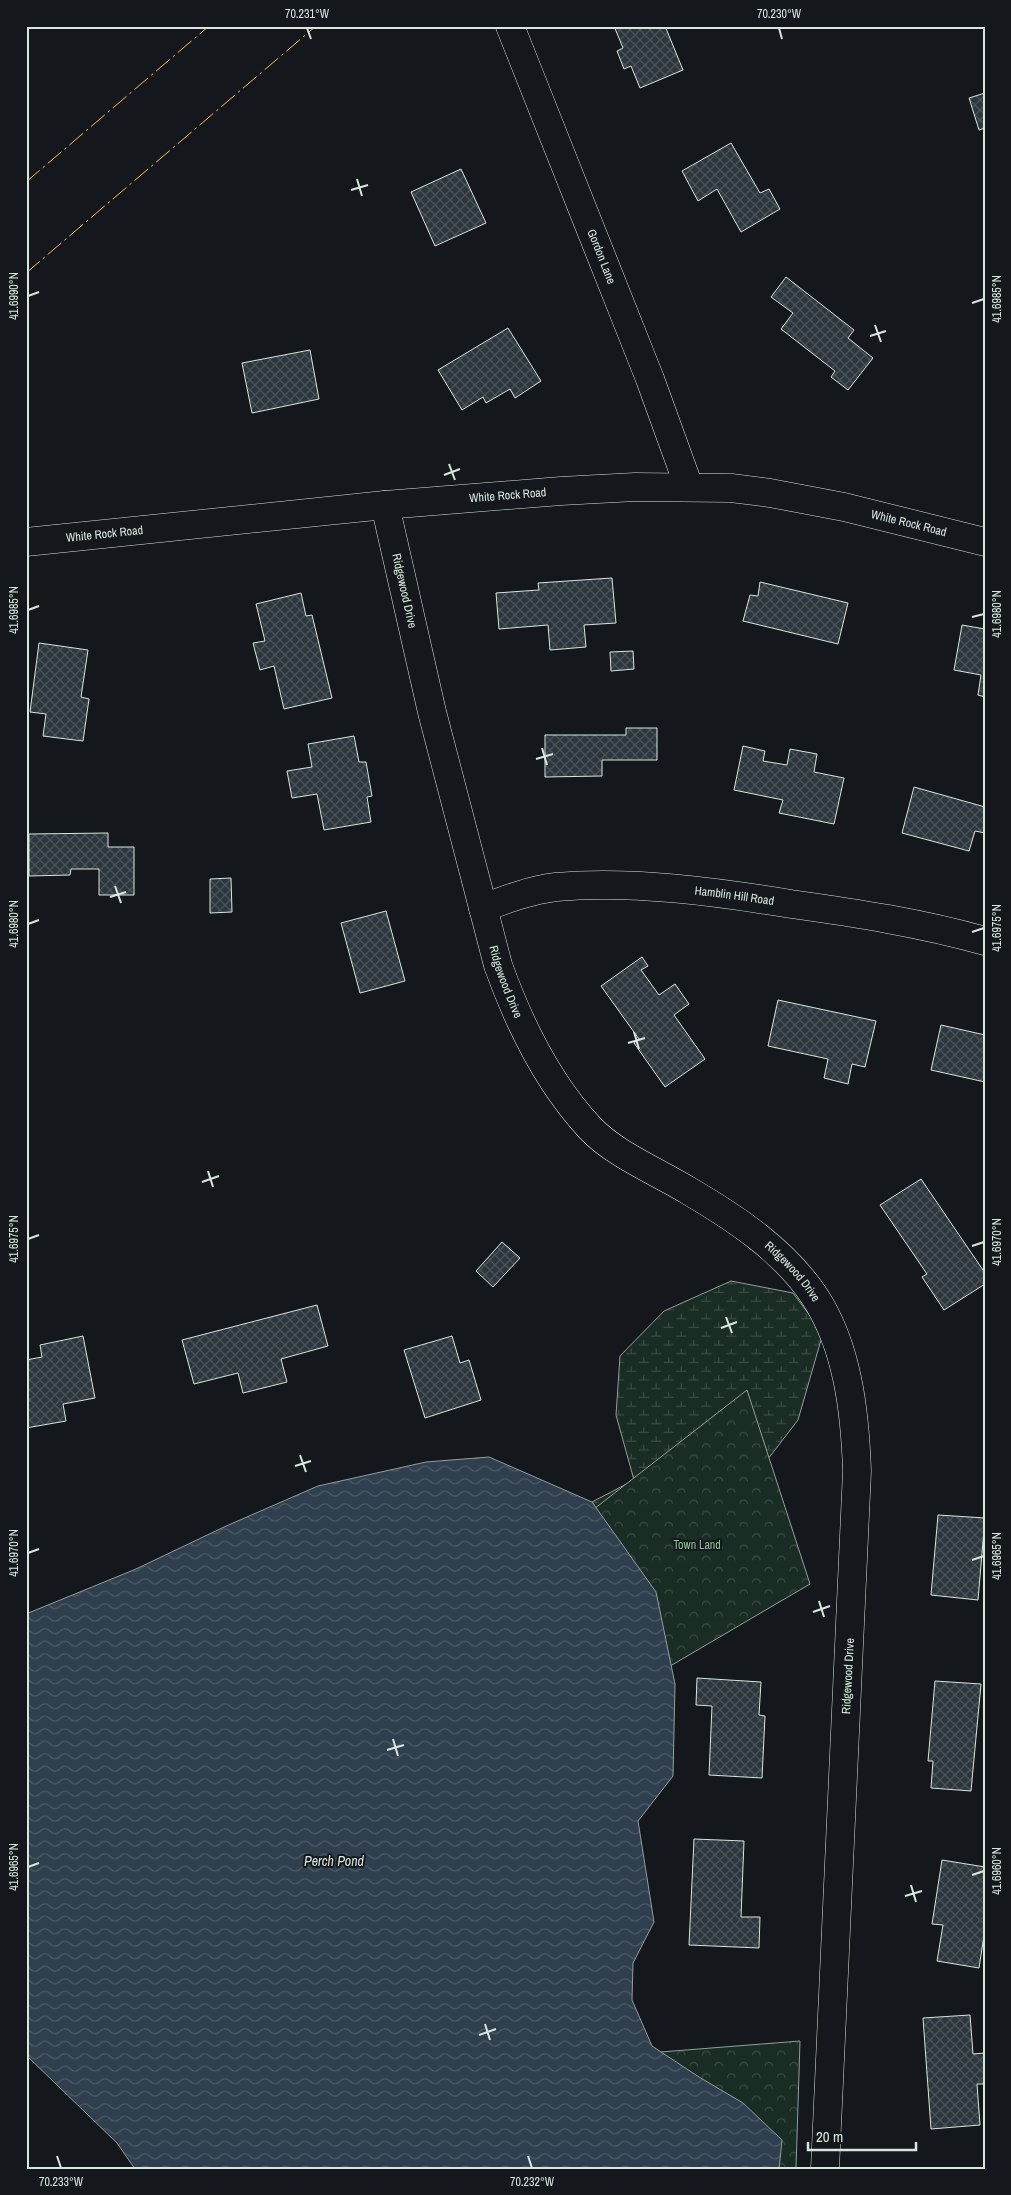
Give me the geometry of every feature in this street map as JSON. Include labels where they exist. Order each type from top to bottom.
[{"type":"street","name":"Gordon Lane","points":[[510,26],[650,379],[689,487]]},
{"type":"street","name":"White Rock Road","points":[[26,542],[385,505],[561,491],[689,487],[731,488],[809,499],[985,542]]},
{"type":"street","name":"Ridgewood Drive","points":[[385,505],[432,712],[483,908],[510,998],[527,1037],[567,1100],[591,1129],[617,1151],[645,1165],[731,1217],[760,1239],[791,1268],[815,1296],[829,1324],[850,1391],[856,1431],[857,1471],[825,2169]]},
{"type":"street","name":"Hamblin Hill Road","points":[[483,908],[523,894],[557,887],[631,886],[722,893],[845,912],[955,933],[985,941]]},
{"type":"green space","points":[[731,1281],[793,1293],[823,1333],[798,1420],[761,1468],[656,1592],[592,1502],[634,1480],[616,1415],[620,1356],[664,1311]]},
{"type":"green space","name":"Town Land","points":[[747,1390],[810,1584],[585,1716],[549,1544]]},
{"type":"green space","points":[[800,2041],[796,2169],[715,2169],[648,2053]]},
{"type":"water","name":"Perch Pond","points":[[489,1457],[592,1502],[656,1592],[675,1684],[673,1776],[638,1821],[654,1922],[633,1963],[632,2000],[652,2046],[743,2103],[782,2140],[779,2169],[135,2169],[117,2143],[26,2055],[26,1614],[136,1569],[224,1527],[318,1486],[426,1462]]},
{"type":"building","points":[[614,26],[665,26],[683,70],[640,88],[631,66],[624,69],[617,51],[623,48]]},
{"type":"building","points":[[985,93],[985,128],[979,130],[969,98]]},
{"type":"building","points":[[731,143],[760,193],[769,189],[780,209],[741,232],[717,189],[698,201],[682,171]]},
{"type":"building","points":[[461,169],[486,223],[435,246],[411,192]]},
{"type":"building","points":[[786,277],[854,330],[848,338],[873,358],[848,390],[831,377],[835,371],[781,329],[793,313],[771,297]]},
{"type":"building","points":[[508,328],[541,381],[515,398],[510,389],[486,403],[483,397],[462,410],[438,370]]},
{"type":"building","points":[[310,350],[319,399],[252,413],[242,363]]},
{"type":"building","points":[[612,578],[616,623],[584,625],[586,647],[550,650],[548,625],[499,629],[496,593],[539,590],[538,583]]},
{"type":"building","points":[[760,582],[848,603],[838,644],[743,621],[750,595],[758,596]]},
{"type":"building","points":[[301,593],[306,616],[312,615],[332,698],[284,709],[274,666],[260,670],[253,643],[265,641],[256,604]]},
{"type":"building","points":[[962,625],[985,629],[985,697],[978,695],[981,675],[954,670]]},
{"type":"building","points":[[39,643],[88,650],[81,697],[89,699],[83,741],[43,736],[46,714],[30,712]]},
{"type":"building","points":[[633,651],[634,669],[611,671],[610,652]]},
{"type":"building","points":[[626,728],[657,728],[657,760],[602,760],[602,776],[545,777],[545,735],[626,735]]},
{"type":"building","points":[[354,736],[359,762],[366,762],[372,796],[367,797],[371,822],[324,830],[317,794],[292,798],[287,771],[312,767],[308,744]]},
{"type":"building","points":[[743,746],[765,751],[763,761],[787,765],[790,749],[817,754],[814,772],[844,778],[834,824],[779,813],[783,800],[734,790]]},
{"type":"building","points":[[914,787],[985,807],[985,833],[975,831],[969,851],[902,833]]},
{"type":"building","points":[[108,833],[108,847],[134,847],[134,895],[99,895],[99,869],[71,869],[70,875],[29,876],[29,834]]},
{"type":"building","points":[[231,878],[232,912],[210,913],[210,879]]},
{"type":"building","points":[[386,911],[405,981],[360,993],[341,923]]},
{"type":"building","points":[[642,957],[648,966],[641,970],[659,995],[675,984],[689,1004],[674,1015],[705,1059],[665,1087],[634,1043],[639,1039],[601,986]]},
{"type":"building","points":[[778,1000],[876,1021],[865,1067],[852,1064],[848,1084],[824,1078],[828,1059],[768,1046]]},
{"type":"building","points":[[941,1025],[985,1035],[985,1082],[931,1070]]},
{"type":"building","points":[[921,1179],[985,1273],[985,1284],[944,1310],[922,1277],[927,1274],[880,1205]]},
{"type":"building","points":[[502,1242],[520,1258],[493,1287],[476,1271]]},
{"type":"building","points":[[317,1305],[328,1346],[281,1359],[287,1382],[243,1393],[238,1373],[194,1384],[182,1340]]},
{"type":"building","points":[[83,1336],[95,1398],[63,1404],[66,1421],[26,1428],[26,1360],[42,1357],[40,1345]]},
{"type":"building","points":[[452,1336],[460,1363],[469,1360],[481,1400],[425,1418],[404,1350]]},
{"type":"building","points":[[938,1515],[985,1518],[978,1600],[931,1595]]},
{"type":"building","points":[[697,1678],[761,1682],[759,1715],[765,1716],[762,1778],[709,1775],[712,1706],[696,1705]]},
{"type":"building","points":[[935,1681],[981,1684],[971,1791],[931,1788],[933,1761],[928,1761]]},
{"type":"building","points":[[694,1839],[744,1841],[741,1917],[760,1917],[759,1948],[689,1945]]},
{"type":"building","points":[[942,1860],[985,1867],[985,1929],[979,1968],[937,1961],[943,1925],[932,1924]]},
{"type":"building","points":[[970,2015],[973,2054],[985,2053],[985,2084],[977,2084],[980,2125],[931,2129],[923,2018]]},
{"type":"power","points":[[26,182],[209,26]]},
{"type":"power","points":[[26,273],[316,26]]}]
